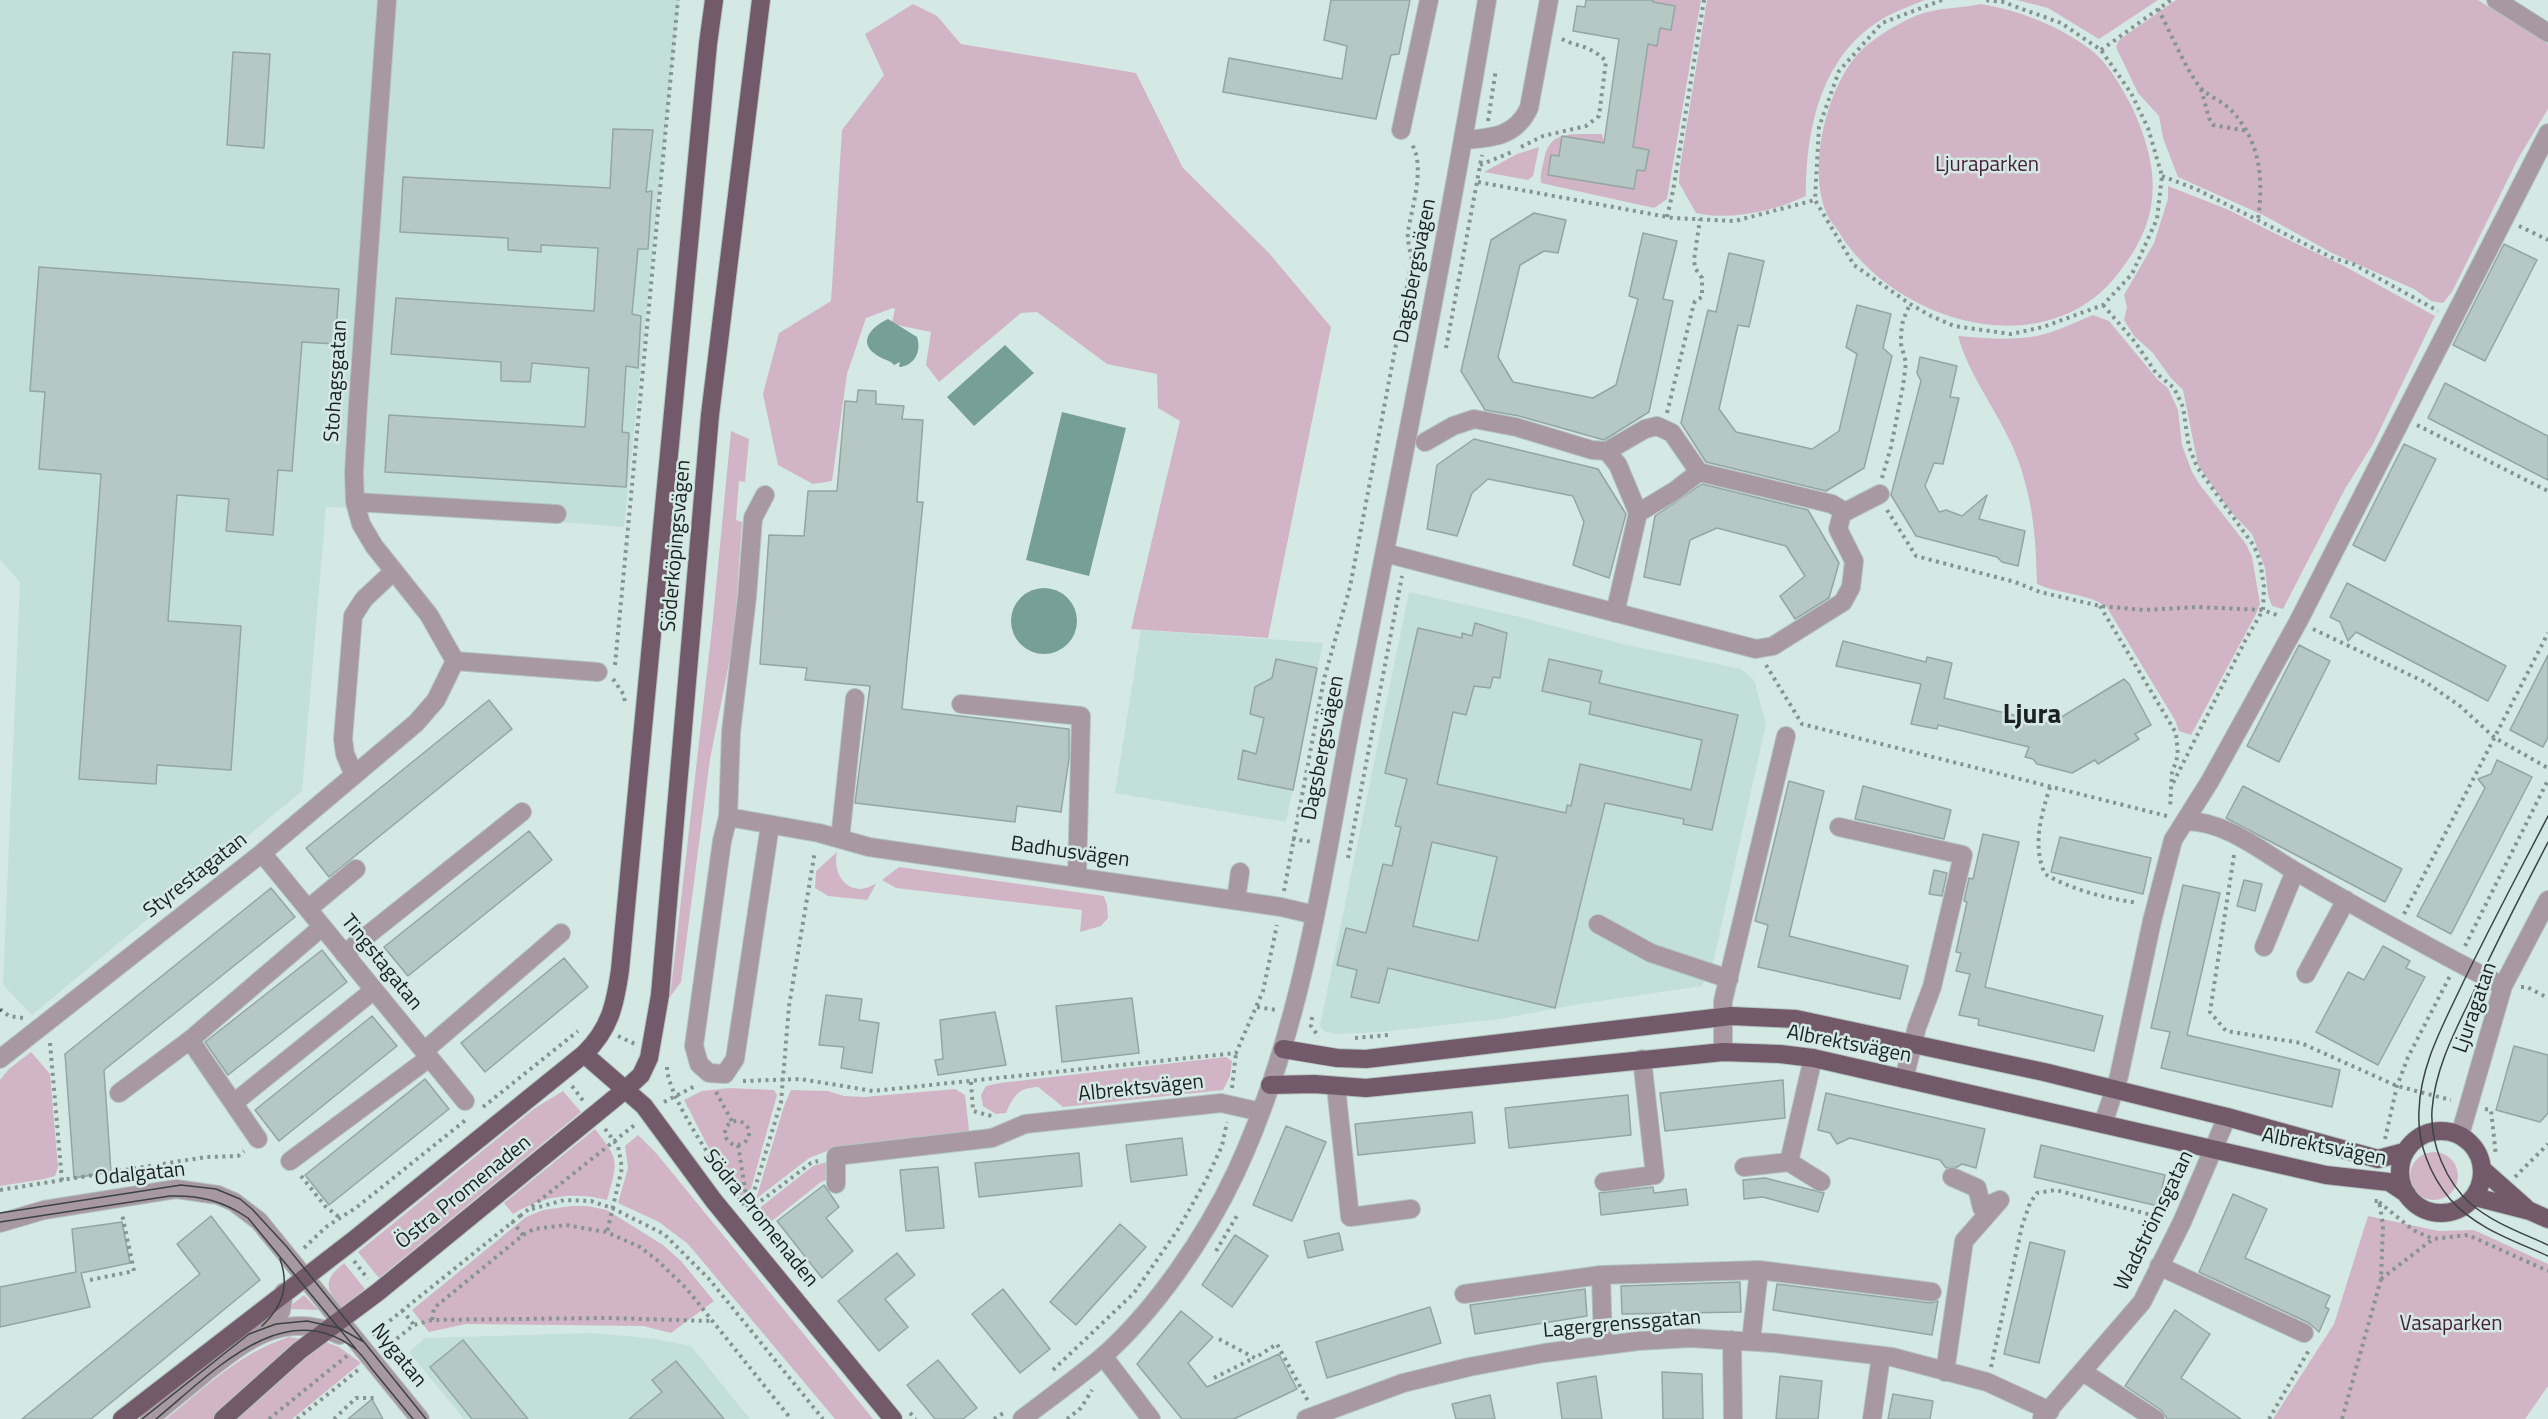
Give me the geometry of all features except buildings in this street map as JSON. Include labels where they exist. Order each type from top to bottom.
[{"type":"main road","name":"Söderköpingsvägen","points":[[584,1054],[599,1040],[605,1029],[620,970],[714,0]]},
{"type":"main road","name":"Söderköpingsvägen","points":[[626,1089],[641,1075],[649,1058],[660,995],[710,415],[761,0]]},
{"type":"main road","name":"Albrektsvägen","points":[[1283,1049],[1337,1058],[1366,1059],[1722,1017],[1796,1019],[2115,1089],[2378,1159],[2404,1152]]},
{"type":"main road","name":"Albrektsvägen","points":[[1270,1084],[1314,1084],[1366,1088],[1724,1052],[1780,1054],[1813,1058],[1904,1078],[2326,1175],[2390,1182],[2408,1194]]},
{"type":"main road","name":"Södra Promenaden","points":[[584,1054],[644,1106],[721,1210],[901,1414]]},
{"type":"main road","name":"Östra Promenaden","points":[[122,1419],[304,1276],[344,1248],[584,1054]]},
{"type":"main road","name":"Östra Promenaden","points":[[223,1419],[299,1351],[378,1292],[626,1089]]},
{"type":"main road","points":[[2433,1131],[2447,1131],[2460,1136],[2471,1144],[2479,1156],[2482,1184],[2475,1197],[2461,1210],[2437,1214],[2415,1204],[2401,1181],[2400,1166],[2404,1152],[2420,1136],[2433,1131]]},
{"type":"main road","points":[[2482,1169],[2530,1211]]},
{"type":"main road","points":[[2475,1197],[2530,1211],[2548,1219]]},
{"type":"street","name":"Stohagsgatan","points":[[387,0],[357,415],[355,502],[361,524],[429,615],[455,661]]},
{"type":"street","points":[[1401,130],[1429,0]]},
{"type":"street","name":"Dagsbergsvägen","points":[[1015,1414],[1102,1356],[1137,1321],[1184,1262],[1235,1174],[1261,1112],[1283,1049],[1315,915],[1457,178],[1487,0]]},
{"type":"street","points":[[1464,140],[1496,137],[1522,123],[1529,108],[1549,0]]},
{"type":"street","points":[[2496,0],[2543,30]]},
{"type":"street","points":[[2518,0],[2543,30]]},
{"type":"street","points":[[2103,1124],[2115,1089],[2177,819],[2210,781],[2298,622],[2548,134]]},
{"type":"street","points":[[1425,442],[1453,426],[1474,419],[1516,427],[1592,450],[1607,451],[1645,429],[1657,426],[1672,433],[1699,472],[1832,504],[1845,512],[1880,494]]},
{"type":"street","points":[[1607,451],[1618,465],[1638,513],[1615,613]]},
{"type":"street","points":[[1638,513],[1676,490],[1699,472]]},
{"type":"street","points":[[765,495],[753,518],[747,597],[731,732],[728,817],[722,841],[694,1046],[699,1064],[709,1073],[725,1074],[735,1059],[770,825]]},
{"type":"street","points":[[355,502],[557,514]]},
{"type":"street","points":[[1385,553],[1756,649],[1773,646],[1843,602],[1851,587],[1854,561],[1838,529],[1843,510]]},
{"type":"street","points":[[354,775],[345,754],[343,739],[353,616],[364,599],[394,571]]},
{"type":"street","points":[[455,661],[598,672]]},
{"type":"street","name":"Styrestagatan","points":[[0,1059],[262,853],[416,723],[435,700],[455,661]]},
{"type":"street","points":[[840,839],[855,699]]},
{"type":"street","points":[[962,704],[1081,716],[1077,877]]},
{"type":"street","points":[[1724,1052],[1722,1017],[1729,979],[1786,736]]},
{"type":"street","points":[[344,954],[522,812]]},
{"type":"street","name":"Badhusvägen","points":[[728,817],[819,833],[869,847],[1236,900],[1315,915]]},
{"type":"street","points":[[2177,819],[2220,827],[2346,900],[2503,986]]},
{"type":"street","points":[[1839,826],[1964,855],[1944,928],[1932,987],[1917,1027],[1904,1078]]},
{"type":"street","name":"Tingstagatan","points":[[262,853],[465,1101]]},
{"type":"street","points":[[308,909],[356,869]]},
{"type":"street","points":[[2264,947],[2295,871]]},
{"type":"street","points":[[1236,900],[1240,872]]},
{"type":"street","points":[[2306,974],[2346,900]]},
{"type":"street","name":"Ljuragatan","points":[[2460,1136],[2503,986],[2548,900]]},
{"type":"street","points":[[1598,924],[1651,953],[1729,979]]},
{"type":"street","points":[[120,1093],[190,1040],[322,927]]},
{"type":"street","points":[[290,1161],[427,1054],[561,933]]},
{"type":"street","points":[[235,1102],[374,990]]},
{"type":"street","points":[[190,1040],[235,1102],[258,1139]]},
{"type":"street","points":[[1789,1162],[1813,1058]]},
{"type":"street","points":[[1604,1182],[1655,1175],[1642,1059]]},
{"type":"street","points":[[1336,1087],[1350,1217],[1411,1209]]},
{"type":"street","name":"Albrektsvägen","points":[[836,1184],[836,1156],[992,1138],[1025,1124],[1221,1103],[1230,1107],[1261,1112]]},
{"type":"street","name":"Wadströmsgatan","points":[[2045,1415],[2142,1302],[2182,1222],[2227,1117]]},
{"type":"street","points":[[1744,1167],[1789,1162],[1821,1182]]},
{"type":"street","points":[[1945,1372],[1964,1241],[2000,1200],[1983,1208],[1977,1188],[1952,1177]]},
{"type":"street","name":"Odalgatan","points":[[0,1223],[44,1210],[176,1189],[218,1195],[234,1202],[259,1221],[304,1276],[334,1326]]},
{"type":"street","points":[[2159,1266],[2304,1333]]},
{"type":"street","points":[[1751,1341],[1759,1270]]},
{"type":"street","points":[[1464,1294],[1601,1275],[1759,1270],[1932,1292]]},
{"type":"street","points":[[1601,1275],[1603,1346]]},
{"type":"street","points":[[258,1335],[281,1311],[284,1292]]},
{"type":"street","points":[[149,1419],[236,1348],[258,1335],[285,1326],[334,1326],[360,1345]]},
{"type":"street","name":"Lagergrenssgatan","points":[[1311,1417],[1403,1383],[1469,1367],[1544,1353],[1690,1338],[1751,1341],[1881,1356],[1988,1382],[2045,1415]]},
{"type":"street","points":[[1732,1340],[1733,1419]]},
{"type":"street","name":"Nygatan","points":[[360,1345],[420,1419]]},
{"type":"street","points":[[1102,1356],[1151,1419]]},
{"type":"street","points":[[1872,1419],[1881,1356]]},
{"type":"street","points":[[2083,1372],[2156,1419]]},
{"type":"path","points":[[626,711],[624,695],[613,679],[678,0]]},
{"type":"path","points":[[1666,217],[1673,191],[1704,0]]},
{"type":"path","points":[[1942,0],[1882,23],[1839,71],[1819,127],[1815,200],[1854,266],[1910,304],[1954,326],[2011,334],[2043,327],[2103,305],[2132,274],[2157,219],[2162,176],[2148,128],[2131,93],[2101,50],[2061,23],[2003,2],[1984,0]]},
{"type":"path","points":[[2101,50],[2171,0]]},
{"type":"path","points":[[2158,9],[2201,89],[2209,118],[2214,125],[2248,131]]},
{"type":"path","points":[[1480,165],[1543,136],[1586,126],[1599,116],[1606,61],[1593,49],[1571,44],[1543,29]]},
{"type":"path","points":[[2201,89],[2221,101],[2248,131],[2259,161],[2262,190],[2258,219]]},
{"type":"path","points":[[1350,587],[1412,260],[1408,234],[1417,172],[1413,146],[1401,130]]},
{"type":"path","points":[[2162,176],[2196,189],[2333,258],[2353,264],[2453,319]]},
{"type":"path","points":[[1457,178],[1666,217],[1735,221],[1815,200]]},
{"type":"path","points":[[1663,429],[1693,307],[1695,301],[1702,297],[1702,278],[1695,268],[1694,260],[1700,219]]},
{"type":"path","points":[[2504,219],[2548,240]]},
{"type":"path","points":[[1910,304],[1903,321],[1901,334],[1906,363],[1903,386],[1891,447],[1878,489],[1891,518],[1916,556],[2015,582],[2040,592],[2100,606],[2144,610],[2198,607],[2264,610],[2298,622],[2427,683],[2460,706],[2495,738],[2548,768]]},
{"type":"path","points":[[2103,305],[2135,342],[2156,373],[2174,388],[2182,407],[2190,447],[2197,467],[2254,546],[2260,561],[2264,587],[2264,610],[2246,639],[2172,785]]},
{"type":"path","points":[[2403,418],[2548,491]]},
{"type":"path","points":[[1347,860],[1405,559]]},
{"type":"path","points":[[1756,649],[1802,724],[2177,819],[2172,785],[2172,773],[2178,755],[2176,733],[2100,606]]},
{"type":"path","points":[[2397,928],[2548,633]]},
{"type":"path","points":[[2050,787],[2041,819],[2037,848],[2045,874],[2070,886],[2102,896],[2156,906]]},
{"type":"path","points":[[748,1211],[781,1102],[789,1006],[819,833]]},
{"type":"path","points":[[2237,837],[2210,1012],[2226,1031],[2301,1043],[2397,1086]]},
{"type":"path","points":[[2503,986],[2527,987],[2548,998]]},
{"type":"path","points":[[0,1009],[9,1016],[32,1021],[50,1043],[62,1181]]},
{"type":"path","points":[[1313,1011],[1311,1026],[1321,1040],[1328,1040]]},
{"type":"path","points":[[397,1315],[326,1227],[357,1207],[584,1025]]},
{"type":"path","points":[[1346,1039],[1401,1034]]},
{"type":"path","points":[[1051,1372],[1134,1293],[1179,1228],[1222,1146],[1230,1107],[1236,1053]]},
{"type":"path","points":[[668,1060],[666,1070],[674,1095],[712,1159],[755,1220]]},
{"type":"path","points":[[782,1080],[800,1079],[873,1091],[971,1082],[973,1111]]},
{"type":"path","points":[[714,1090],[732,1123]]},
{"type":"path","points":[[732,1123],[743,1123],[749,1132],[747,1140],[738,1145],[730,1143],[726,1136],[727,1128],[732,1123]]},
{"type":"path","points":[[269,1419],[512,1221],[616,1143],[621,1156],[622,1168],[606,1232]]},
{"type":"path","points":[[2512,1180],[2548,1144]]},
{"type":"path","points":[[738,1145],[748,1211]]},
{"type":"path","points":[[748,1211],[811,1163]]},
{"type":"path","points":[[1988,1382],[2022,1226],[2030,1203],[2037,1193],[2056,1190],[2182,1222]]},
{"type":"path","points":[[90,1280],[134,1271],[119,1198]]},
{"type":"path","points":[[520,1216],[540,1206],[564,1200],[591,1201],[612,1208],[664,1234],[686,1254],[823,1419]]},
{"type":"path","points":[[2368,1200],[2379,1201],[2413,1230],[2433,1239],[2468,1235],[2548,1270]]},
{"type":"path","points":[[2342,1419],[2381,1279],[2383,1225],[2379,1201]]},
{"type":"path","points":[[512,1221],[524,1235]]},
{"type":"path","points":[[432,1320],[434,1308],[524,1235],[549,1226],[566,1225],[606,1232],[640,1247],[686,1288],[791,1419]]},
{"type":"path","points":[[2381,1279],[2433,1239]]},
{"type":"path","points":[[402,1310],[414,1325],[432,1320],[606,1318],[711,1321]]},
{"type":"path","points":[[2269,1419],[2310,1351],[2308,1337],[2304,1333]]},
{"type":"path","points":[[1219,1339],[1255,1358]]},
{"type":"path","points":[[1214,1378],[1255,1358],[1277,1344],[1311,1417]]},
{"type":"path","points":[[334,1419],[356,1398],[403,1398]]},
{"type":"path","points":[[277,1412],[283,1419]]},
{"type":"path","points":[[901,1414],[916,1419]]},
{"type":"path","points":[[994,1419],[1015,1414]]},
{"type":"shaded area","points":[[0,0],[679,0],[624,527],[405,510],[326,507],[302,791],[32,1015],[3,985],[20,582],[0,560]]},
{"type":"shaded area","points":[[888,319],[917,337],[916,357],[909,364],[899,367],[900,362],[894,365],[871,351],[868,345],[867,340],[872,330]]},
{"type":"shaded area","points":[[1005,345],[1034,373],[974,426],[947,397]]},
{"type":"shaded area","points":[[1062,412],[1126,428],[1089,576],[1026,560]]},
{"type":"shaded area","points":[[1044,588],[1056,591],[1067,598],[1074,609],[1077,621],[1074,633],[1067,644],[1056,651],[1044,654],[1032,651],[1021,644],[1014,633],[1011,621],[1014,609],[1021,598],[1032,591]]},
{"type":"shaded area","points":[[1409,592],[1512,615],[1623,644],[1741,669],[1754,680],[1766,724],[1714,959],[1702,986],[1580,1004],[1500,1019],[1382,1032],[1335,1034],[1324,1031],[1320,1026]]},
{"type":"shaded area","points":[[1141,630],[1323,643],[1286,822],[1115,793]]},
{"type":"shaded area","points":[[592,1333],[650,1338],[691,1346],[750,1419],[464,1419],[409,1352],[425,1338]]},
{"type":"green space","points":[[1653,0],[1701,0],[1667,199],[1654,208],[1541,183],[1541,172],[1547,150],[1551,143],[1562,136],[1559,156],[1551,156],[1548,175],[1634,188],[1637,170],[1645,171],[1649,150],[1633,147],[1648,44],[1657,45],[1660,28],[1671,30],[1675,6],[1653,2]]},
{"type":"green space","points":[[1707,0],[1925,0],[1884,18],[1859,37],[1843,55],[1830,76],[1820,98],[1809,146],[1806,196],[1781,206],[1752,213],[1709,215],[1696,213],[1679,183]]},
{"type":"green space","points":[[2017,0],[2158,0],[2099,39],[2048,8]]},
{"type":"green space","points":[[2176,0],[2478,0],[2548,44],[2548,109],[2519,157],[2452,292],[2443,303],[2431,301],[2414,289],[2332,253],[2265,216],[2178,177],[2163,138],[2159,116],[2138,93],[2116,47],[2119,40]]},
{"type":"green space","points":[[913,4],[937,16],[961,44],[1136,73],[1183,168],[1269,253],[1331,327],[1268,638],[1131,629],[1180,421],[1158,408],[1157,374],[1107,364],[1037,312],[1021,313],[939,382],[926,365],[931,332],[892,322],[895,309],[893,308],[866,318],[847,374],[832,481],[813,484],[778,465],[763,394],[779,333],[831,301],[842,130],[884,75],[865,34]]},
{"type":"green space","name":"Ljuraparken","points":[[1981,4],[2038,20],[2077,40],[2097,55],[2114,76],[2128,99],[2142,130],[2148,152],[2153,194],[2150,214],[2143,234],[2132,254],[2117,275],[2086,303],[2051,320],[2012,326],[1972,322],[1933,310],[1897,290],[1865,265],[1827,215],[1821,194],[1819,174],[1823,131],[1836,89],[1856,56],[1882,34],[1919,14]]},
{"type":"green space","points":[[1602,134],[1604,143],[1563,136]]},
{"type":"green space","points":[[1539,147],[1533,176],[1528,180],[1484,172],[1517,154]]},
{"type":"green space","points":[[2168,186],[2229,210],[2344,266],[2435,316],[2373,444],[2345,489],[2283,609],[2272,606],[2268,595],[2265,568],[2252,534],[2230,511],[2198,465],[2183,390],[2170,377],[2153,353],[2134,336],[2124,320],[2127,307],[2124,295],[2154,243],[2168,199]]},
{"type":"green space","points":[[2093,315],[2109,321],[2158,380],[2168,388],[2178,410],[2182,445],[2192,472],[2246,544],[2252,557],[2260,604],[2191,735],[2179,731],[2175,720],[2106,606],[2089,598],[2037,584],[2032,512],[2024,477],[2011,443],[1975,377],[1958,336],[2027,338]]},
{"type":"green space","points":[[731,431],[749,439],[745,482],[739,481],[736,520],[742,522],[734,638],[710,759],[681,982],[670,997],[712,628]]},
{"type":"green space","points":[[837,852],[836,865],[844,882],[861,889],[876,884],[867,900],[828,896],[815,888],[816,871]]},
{"type":"green space","points":[[899,867],[1104,896],[1108,918],[1101,926],[1080,932],[1082,910],[896,888],[882,880]]},
{"type":"green space","points":[[31,1052],[50,1074],[58,1167],[55,1176],[0,1186],[0,1080],[9,1069]]},
{"type":"green space","points":[[1226,1057],[1232,1061],[1230,1076],[1223,1090],[1063,1107],[1038,1087],[1021,1091],[1012,1101],[1006,1113],[996,1114],[983,1106],[981,1095],[986,1086],[1000,1083]]},
{"type":"green space","points":[[729,1088],[774,1090],[777,1095],[749,1196],[745,1197],[734,1189],[726,1178],[684,1100],[702,1091]]},
{"type":"green space","points":[[955,1089],[965,1095],[969,1130],[961,1136],[830,1150],[809,1158],[756,1199],[791,1090],[828,1091],[844,1096],[864,1097]]},
{"type":"green space","points":[[563,1091],[581,1112],[379,1278],[358,1252],[535,1108]]},
{"type":"green space","points":[[595,1129],[613,1155],[615,1169],[607,1200],[582,1196],[558,1197],[535,1203],[513,1214],[504,1203]]},
{"type":"green space","points":[[638,1135],[657,1154],[873,1419],[835,1419],[688,1244],[659,1222],[618,1203],[628,1168],[625,1146]]},
{"type":"green space","points":[[2429,1152],[2439,1152],[2451,1159],[2458,1171],[2458,1181],[2451,1193],[2439,1200],[2429,1200],[2414,1189],[2410,1181],[2410,1171],[2421,1156]]},
{"type":"green space","points":[[833,1160],[833,1178],[821,1182],[768,1224],[757,1210],[813,1166]]},
{"type":"green space","points":[[572,1206],[607,1210],[663,1245],[681,1261],[714,1301],[671,1333],[643,1326],[466,1324],[429,1332],[412,1310],[526,1217],[543,1210]]},
{"type":"green space","name":"Vasaparken","points":[[2368,1216],[2439,1231],[2474,1230],[2548,1264],[2548,1386],[2525,1419],[2273,1419],[2334,1324]]},
{"type":"green space","points":[[344,1263],[365,1289],[341,1308],[332,1295],[329,1280]]},
{"type":"green space","points":[[304,1295],[318,1310],[290,1309],[290,1306]]},
{"type":"green space","points":[[289,1337],[302,1339],[215,1419],[166,1419],[209,1383],[254,1352]]},
{"type":"green space","points":[[323,1341],[339,1347],[361,1363],[292,1419],[230,1419]]},
{"type":"tram line","points":[[2548,816],[2480,947],[2439,1034],[2423,1079],[2419,1111],[2420,1135],[2426,1158],[2436,1180],[2450,1199],[2483,1226],[2548,1256]]},
{"type":"tram line","points":[[2548,842],[2497,942],[2451,1041],[2437,1082],[2432,1110],[2434,1136],[2441,1162],[2462,1195],[2489,1217],[2548,1245]]},
{"type":"tram line","points":[[0,1213],[181,1185],[216,1189],[240,1199],[252,1209],[287,1247],[364,1342]]},
{"type":"tram line","points":[[0,1222],[170,1196],[201,1198],[220,1203],[248,1218],[356,1349]]},
{"type":"tram line","points":[[262,1326],[275,1311],[282,1296],[284,1279],[280,1259]]},
{"type":"tram line","points":[[142,1419],[249,1334],[276,1324],[307,1321],[339,1328],[364,1342],[426,1419]]},
{"type":"tram line","points":[[156,1419],[223,1363],[248,1347],[274,1335],[300,1330],[327,1334],[354,1348],[413,1419]]},
{"type":"district","name":"Ljura","points":[[2032,716]]}]
